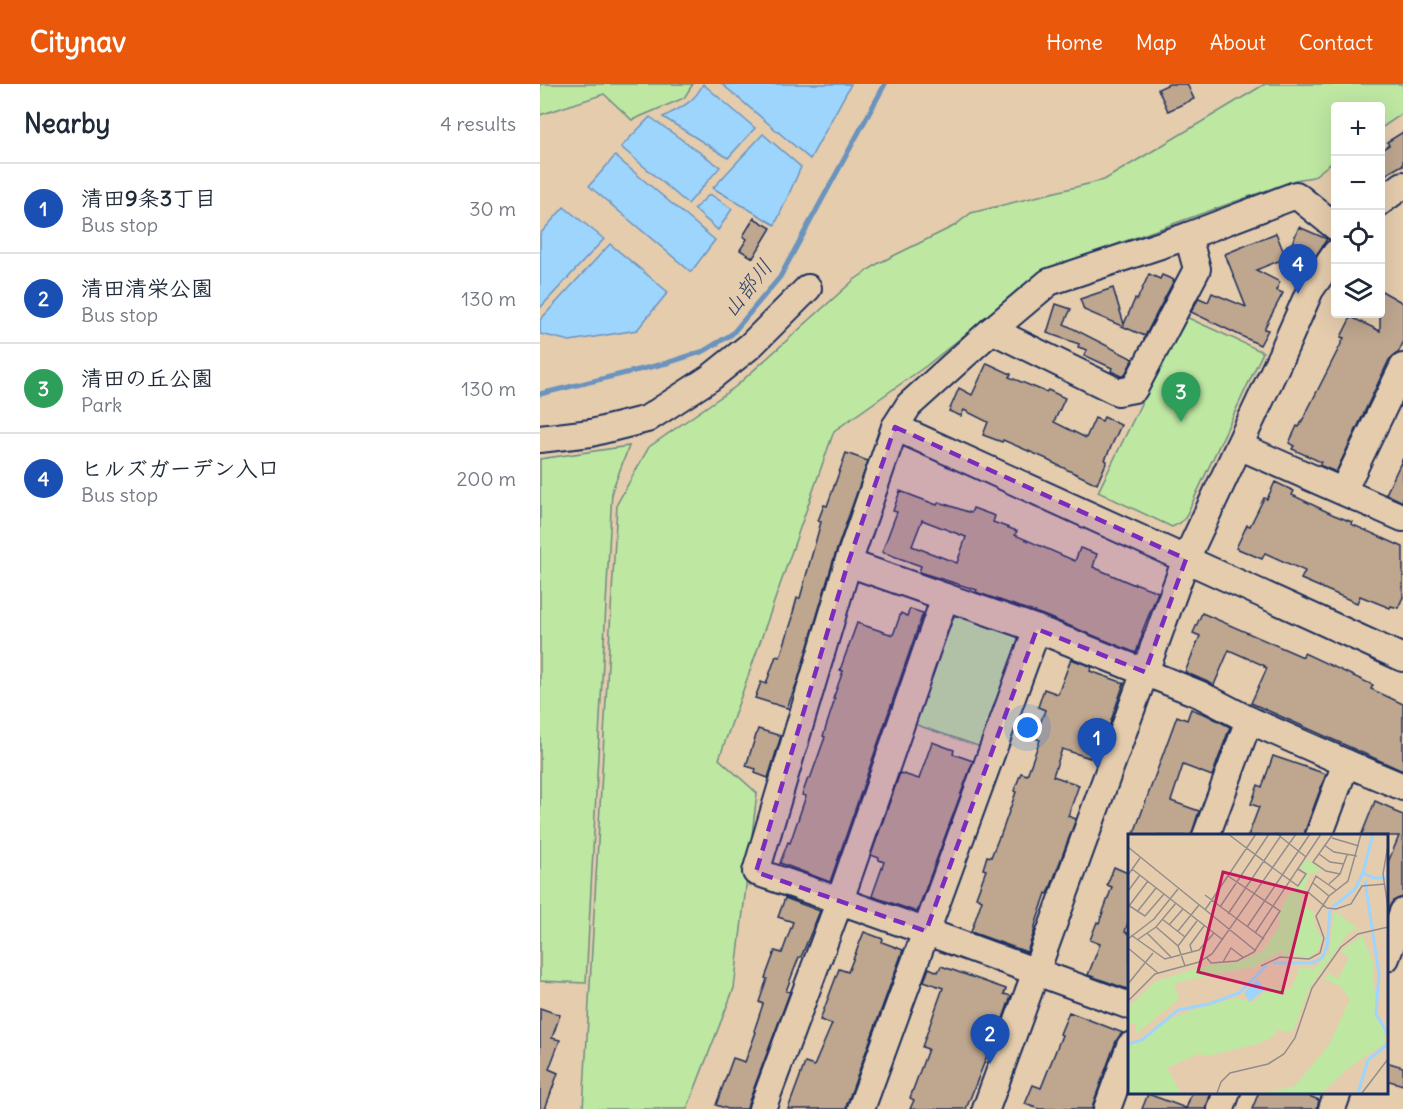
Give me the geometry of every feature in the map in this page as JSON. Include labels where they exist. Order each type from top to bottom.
[{"type":"street","points":[[1385,199],[1403,186]]},
{"type":"street","points":[[1128,1005],[840,900],[756,872],[848,563],[895,427],[909,405],[992,330],[1050,282],[1188,236],[1296,195],[1331,224]]},
{"type":"street","points":[[992,330],[1118,392],[1134,389],[1197,269],[1188,236]]},
{"type":"street","points":[[986,1109],[1186,559],[1310,290],[1331,259]]},
{"type":"street","points":[[540,439],[591,433],[647,419],[710,378],[750,346],[808,288]]},
{"type":"street","points":[[1344,491],[1403,367]]},
{"type":"street","points":[[895,427],[1403,658]]},
{"type":"street","points":[[1239,446],[1403,518]]},
{"type":"street","points":[[848,563],[1037,629],[1145,672],[1199,694],[1249,720],[1403,787]]},
{"type":"street","points":[[762,1109],[840,900],[945,597]]},
{"type":"street","points":[[861,1109],[1037,629]]},
{"type":"street","points":[[1207,834],[1249,720]]},
{"type":"street","points":[[1320,834],[1346,763]]},
{"type":"street","points":[[1388,953],[1403,912]]},
{"type":"street","points":[[1107,1109],[1128,1051]]},
{"type":"street","points":[[1221,1109],[1226,1094]]},
{"type":"street","points":[[1332,1109],[1337,1094]]},
{"type":"highlighted area","points":[[895,427],[1186,559],[1145,672],[1037,629],[926,931],[756,872],[848,563]]},
{"type":"green space","points":[[540,84],[693,84],[684,98],[632,120],[604,94],[540,115]]},
{"type":"green space","points":[[1265,84],[1403,84],[1403,113],[1385,125],[1385,102],[1331,102],[1331,163],[1313,177],[1295,180],[1045,270],[926,366],[834,431],[719,759],[757,793],[734,988],[687,1109],[583,1109],[617,504],[649,447],[735,387],[854,280],[879,263],[954,226],[971,213],[1104,180]]},
{"type":"green space","points":[[1184,316],[1263,352],[1185,518],[1172,527],[1098,492]]},
{"type":"green space","points":[[629,446],[612,491],[586,983],[540,981],[540,459]]},
{"type":"green space","points":[[960,614],[1017,637],[1021,643],[981,747],[914,724],[954,617]]},
{"type":"water","points":[[703,84],[755,128],[728,158],[663,117],[691,100]]},
{"type":"water","points":[[722,84],[851,84],[810,159]]},
{"type":"water","points":[[650,117],[720,167],[688,204],[621,147]]},
{"type":"water","points":[[763,134],[801,167],[775,225],[713,188]]},
{"type":"water","points":[[615,156],[715,240],[691,272],[589,186]]},
{"type":"water","points":[[710,194],[732,209],[718,230],[694,209]]},
{"type":"water","points":[[564,207],[604,239],[540,308],[540,234]]},
{"type":"water","points":[[610,244],[668,292],[637,330],[570,341],[540,334],[540,320]]},
{"type":"building","points":[[1169,84],[1187,84],[1194,99],[1168,111],[1158,89]]},
{"type":"building","points":[[1403,132],[1403,167],[1402,165],[1385,175],[1385,148],[1389,145],[1387,142]]},
{"type":"building","points":[[754,218],[771,228],[753,258],[740,250],[747,239],[743,236]]},
{"type":"building","points":[[1299,227],[1327,239],[1315,257],[1301,251],[1286,257]]},
{"type":"building","points":[[1276,233],[1286,258],[1256,270],[1280,282],[1276,290],[1283,293],[1264,329],[1268,330],[1260,345],[1191,312],[1199,298],[1208,302],[1212,293],[1246,307],[1225,254]]},
{"type":"building","points":[[1149,274],[1160,279],[1162,275],[1174,280],[1145,336],[1084,310],[1080,299],[1113,288],[1124,324]]},
{"type":"building","points":[[1385,293],[1403,303],[1403,343],[1398,353],[1389,360],[1336,472],[1319,465],[1321,462],[1292,449],[1294,446],[1289,443],[1344,338],[1341,337],[1350,318],[1380,331],[1380,318],[1385,318]]},
{"type":"building","points":[[1056,304],[1071,309],[1064,324],[1133,359],[1124,376],[1084,355],[1087,350],[1078,347],[1079,344],[1047,333]]},
{"type":"building","points":[[987,363],[1011,374],[1009,377],[1065,398],[1054,422],[1086,438],[1095,418],[1102,421],[1104,417],[1121,425],[1097,484],[1003,440],[1002,442],[983,435],[988,422],[964,410],[961,416],[949,411],[959,388],[972,395]]},
{"type":"building","points":[[846,453],[868,461],[834,558],[798,680],[787,708],[755,698],[761,682],[766,684],[776,656],[780,657],[797,598],[800,598],[821,522],[818,521],[824,505],[827,506]]},
{"type":"building","points":[[1403,458],[1403,502],[1386,494]]},
{"type":"building","points":[[1275,482],[1294,491],[1292,495],[1403,547],[1403,597],[1398,608],[1391,606],[1390,608],[1360,596],[1357,603],[1301,579],[1305,571],[1265,553],[1262,559],[1236,548],[1247,525],[1250,526]]},
{"type":"building","points":[[900,491],[937,505],[939,502],[971,513],[973,508],[995,516],[993,522],[1017,531],[1015,535],[1075,561],[1080,548],[1097,554],[1093,567],[1158,592],[1136,653],[1043,615],[976,592],[977,590],[919,572],[921,566],[882,552],[897,512],[893,511]],"holes":[[[922,520],[966,537],[957,563],[912,546]]]},
{"type":"building","points":[[910,609],[923,613],[830,882],[780,863],[788,842],[790,843],[806,796],[802,795],[825,737],[823,736],[835,699],[833,699],[843,671],[840,670],[857,623],[893,635],[901,613],[907,616]]},
{"type":"building","points":[[1202,613],[1303,657],[1304,653],[1373,685],[1371,689],[1403,704],[1403,771],[1251,703],[1267,668],[1265,666],[1229,650],[1214,685],[1185,672],[1200,636],[1193,633]]},
{"type":"building","points":[[1071,659],[1092,667],[1090,671],[1124,683],[1106,735],[1099,732],[1090,758],[1062,749],[1053,776],[1079,785],[1068,816],[1076,819],[1048,894],[1046,893],[1027,952],[971,932],[982,900],[976,897],[986,870],[983,869],[987,856],[991,857],[1021,773],[1027,775],[1040,740],[1035,738],[1045,710],[1038,707],[1044,689],[1058,694]]},
{"type":"building","points":[[1191,709],[1230,727],[1212,776],[1183,765],[1171,801],[1199,811],[1192,834],[1134,834],[1177,716],[1187,720]]},
{"type":"building","points":[[758,729],[781,736],[768,778],[755,773],[756,769],[746,766]]},
{"type":"building","points":[[932,742],[954,750],[953,754],[973,761],[917,912],[872,896],[884,862],[871,855],[900,773],[919,779]]},
{"type":"building","points":[[1273,756],[1326,774],[1304,834],[1249,834],[1259,807],[1251,804],[1258,785],[1262,787]]},
{"type":"building","points":[[1375,801],[1403,815],[1403,897],[1393,901],[1388,910],[1388,862],[1399,836],[1362,834]]},
{"type":"building","points":[[1114,867],[1128,873],[1128,922],[1125,932],[1128,933],[1128,989],[1088,975],[1100,944],[1090,940],[1112,887],[1107,885]]},
{"type":"building","points":[[785,898],[820,911],[786,991],[790,992],[747,1109],[728,1109],[716,1105],[733,1058],[745,1062],[763,1004],[759,1002],[767,979],[765,978],[775,951],[782,953],[793,922],[778,917]]},
{"type":"building","points":[[864,932],[903,950],[846,1109],[788,1109],[805,1063],[814,1066],[832,1024],[820,1020],[839,969],[848,972]]},
{"type":"building","points":[[941,966],[1006,989],[1004,994],[1011,996],[966,1109],[910,1109],[914,1100],[910,1098],[928,1049],[922,1047],[943,988],[924,981],[929,968],[938,972]]},
{"type":"building","points":[[540,1008],[560,1015],[552,1038],[560,1040],[549,1069],[558,1073],[545,1109],[540,1109]]},
{"type":"building","points":[[1069,1012],[1123,1033],[1116,1041],[1092,1109],[1039,1109],[1025,1104],[1033,1085],[1041,1088]]},
{"type":"building","points":[[1388,1063],[1403,1067],[1403,1085],[1388,1081]]},
{"type":"building","points":[[1148,1094],[1186,1108],[1142,1109]]},
{"type":"building","points":[[1191,1094],[1210,1094],[1206,1109],[1186,1109]]},
{"type":"building","points":[[1258,1094],[1304,1094],[1319,1100],[1317,1109],[1252,1109]]},
{"type":"waterway","name":"山部川","points":[[540,394],[667,363],[704,351],[732,334],[780,277],[885,84]]},
{"type":"place","name":"ヒルズガーデン入口","points":[[1298,294]]},
{"type":"place","name":"清田の丘公園","points":[[1181,422]]},
{"type":"place","name":"清田9条3丁目","points":[[1097,768]]},
{"type":"place","name":"清田清栄公園","points":[[990,1064]]}]
